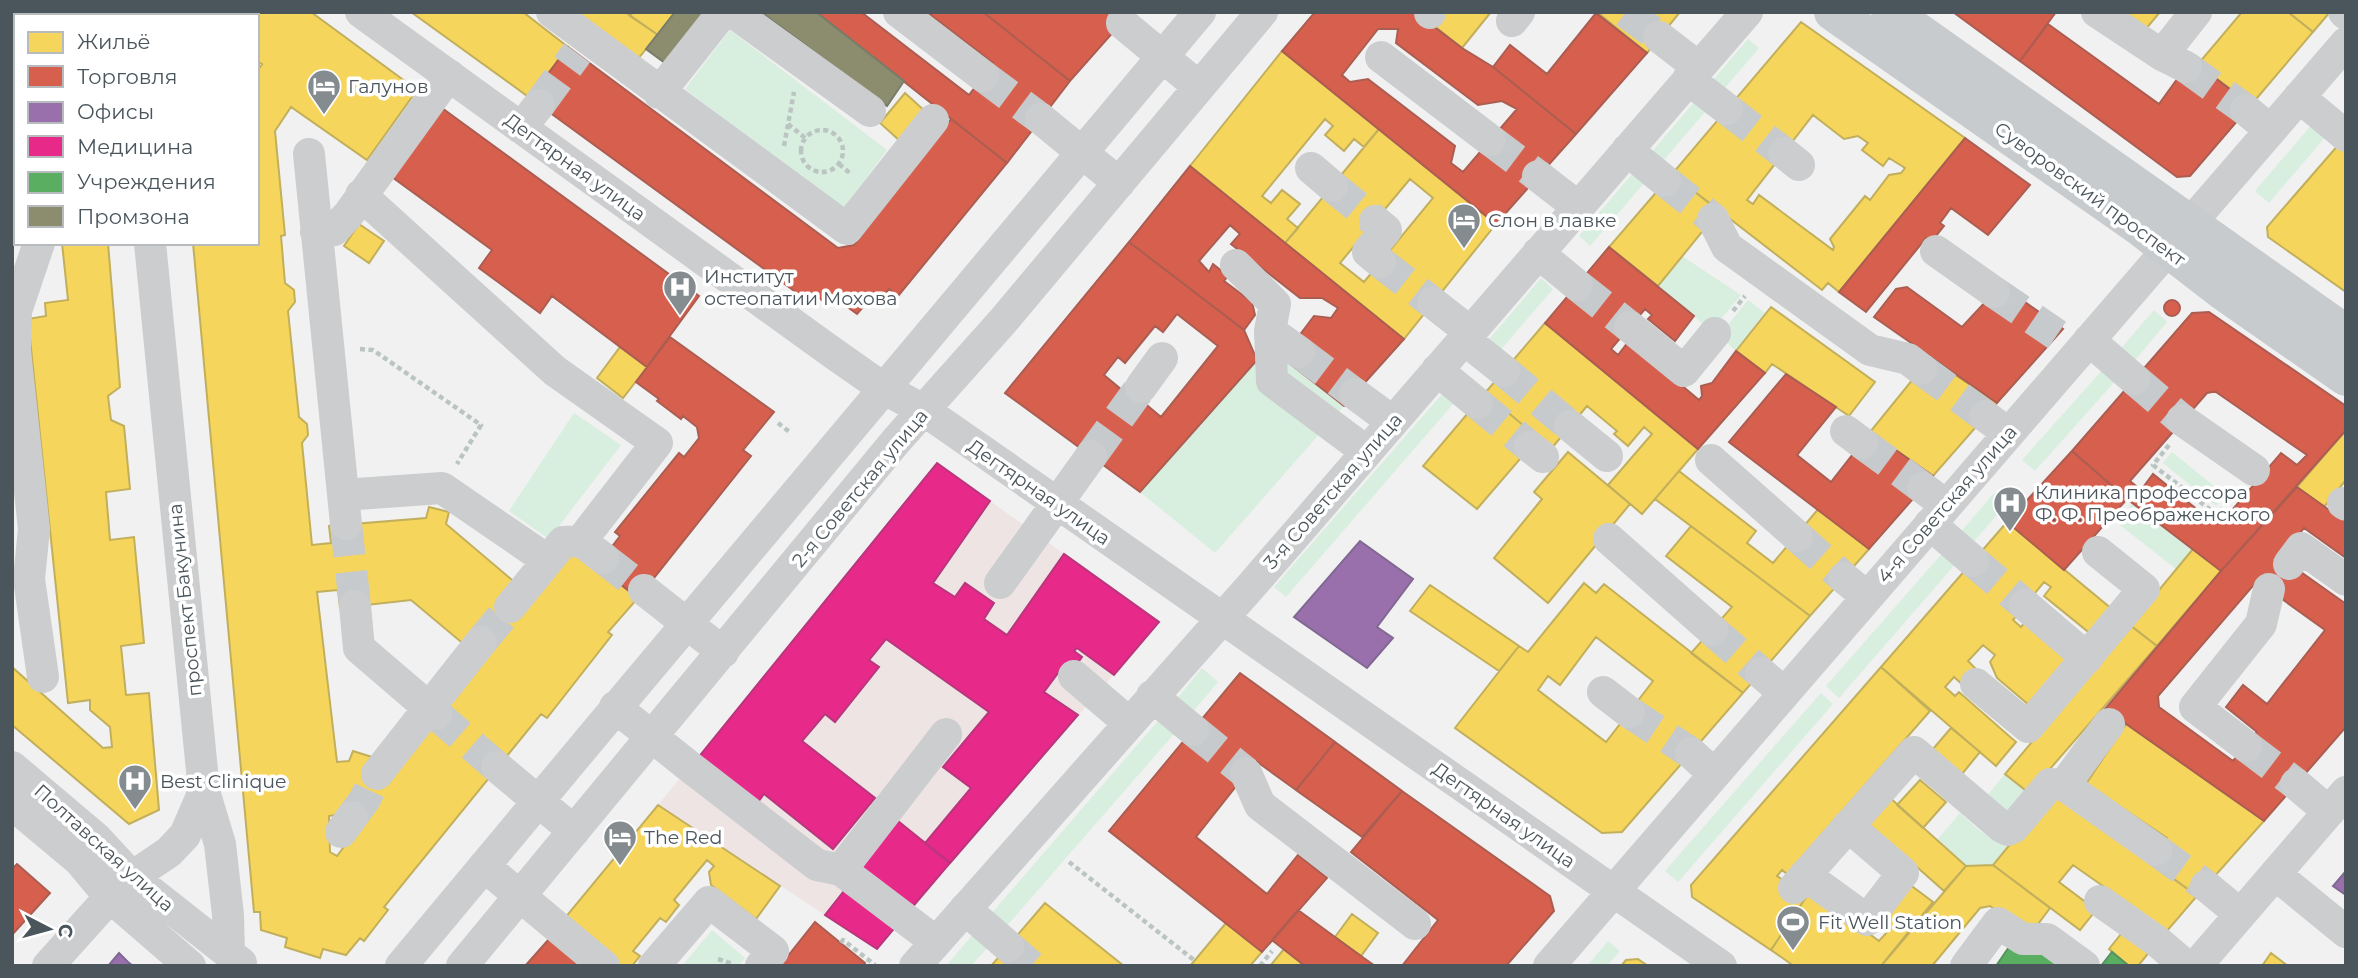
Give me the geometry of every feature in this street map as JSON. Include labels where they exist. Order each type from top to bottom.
[{"type":"main road","name":"Суворовский проспект","points":[[1833,12],[2179,236],[2346,334]]},
{"type":"main road","name":"Суворовский проспект","points":[[1890,12],[2041,121],[2179,236],[2224,292],[2346,377]]},
{"type":"street","name":"Дегтярная улица","points":[[361,12],[449,75],[530,117],[883,388],[925,411],[1721,966]]},
{"type":"street","points":[[552,12],[583,47],[659,93],[847,229],[933,120]]},
{"type":"street","points":[[659,93],[723,12]]},
{"type":"street","points":[[733,12],[870,111]]},
{"type":"street","points":[[898,12],[983,76]]},
{"type":"street","points":[[401,966],[686,622],[1200,12]]},
{"type":"street","name":"2-я Советская улица","points":[[462,966],[896,441],[925,411],[1262,12]]},
{"type":"street","name":"3-я Советская улица","points":[[915,966],[1367,452],[1747,12]]},
{"type":"street","points":[[2097,12],[2174,61],[2196,12]]},
{"type":"street","points":[[1122,23],[1199,87]]},
{"type":"street","points":[[1660,37],[1727,109]]},
{"type":"street","name":"4-я Советская улица","points":[[1549,966],[1714,774],[1772,683],[1855,587],[1933,506],[1997,425],[2179,236],[2346,43]]},
{"type":"street","points":[[1381,57],[1490,140]]},
{"type":"street","points":[[316,232],[334,230],[348,215],[449,75]]},
{"type":"street","points":[[2299,96],[2346,136]]},
{"type":"street","points":[[2246,110],[2270,130]]},
{"type":"street","points":[[1041,119],[1119,183]]},
{"type":"street","points":[[1627,150],[1665,181]]},
{"type":"street","points":[[309,154],[344,510],[442,488],[547,560]]},
{"type":"street","points":[[1538,176],[1578,207]]},
{"type":"street","points":[[362,195],[555,371],[657,443],[592,549],[563,542],[510,607]]},
{"type":"street","points":[[1713,219],[1727,247],[1870,349],[1909,359],[1921,369]]},
{"type":"street","points":[[1375,222],[1386,230],[1368,252],[1380,262]]},
{"type":"street","points":[[38,245],[16,311],[13,351],[34,529],[21,580],[43,677]]},
{"type":"street","name":"проспект Бакунина","points":[[150,245],[204,791],[220,844],[228,915],[226,962]]},
{"type":"street","points":[[1936,251],[1994,292]]},
{"type":"street","points":[[1538,253],[1577,285]]},
{"type":"street","points":[[1236,265],[1275,304],[1270,331],[1272,381],[1367,452]]},
{"type":"street","points":[[1433,303],[1504,371]]},
{"type":"street","points":[[1629,327],[1684,371],[1715,334]]},
{"type":"street","points":[[1270,331],[1298,352]]},
{"type":"street","points":[[2075,342],[2134,379]]},
{"type":"street","points":[[1141,387],[1162,358]]},
{"type":"street","points":[[1437,370],[1477,403]]},
{"type":"street","points":[[1355,394],[1393,422]]},
{"type":"street","points":[[2185,421],[2254,470]]},
{"type":"street","points":[[1570,426],[1607,456]]},
{"type":"street","points":[[1000,583],[1091,456]]},
{"type":"street","points":[[1710,460],[1797,536]]},
{"type":"street","points":[[1933,506],[1973,561]]},
{"type":"street","points":[[1609,539],[1712,629]]},
{"type":"street","points":[[2289,564],[2301,548],[2346,580]]},
{"type":"street","points":[[1976,684],[2028,727],[2144,589],[2098,552]]},
{"type":"street","points":[[2246,746],[2195,707],[2261,624],[2269,589]]},
{"type":"street","points":[[644,590],[723,652]]},
{"type":"street","points":[[2025,605],[2087,658]]},
{"type":"street","points":[[355,606],[359,648],[433,711]]},
{"type":"street","points":[[377,774],[433,711],[481,642]]},
{"type":"street","points":[[1074,676],[1129,723]]},
{"type":"street","points":[[1603,692],[1629,712]]},
{"type":"street","points":[[1152,696],[1193,730]]},
{"type":"street","points":[[615,707],[817,865],[841,870],[936,942]]},
{"type":"street","points":[[2064,785],[2109,724]]},
{"type":"street","points":[[841,870],[946,734]]},
{"type":"street","points":[[1848,826],[1903,873],[1867,920],[1800,881],[1848,826],[1914,752],[2008,830],[2014,827],[2050,784],[2064,785],[2156,850]]},
{"type":"street","points":[[1691,753],[1714,774]]},
{"type":"street","name":"Полтавская улица","points":[[12,767],[97,839],[121,887],[190,966]]},
{"type":"street","points":[[497,767],[574,831]]},
{"type":"street","points":[[1246,773],[1260,805],[1415,924]]},
{"type":"street","points":[[2196,966],[2337,802],[2296,784]]},
{"type":"street","points":[[48,966],[121,887],[169,852],[185,835],[204,791]]},
{"type":"street","name":"Полтавская улица","points":[[12,804],[79,860],[226,962]]},
{"type":"street","points":[[484,866],[604,966]]},
{"type":"street","points":[[2274,874],[2346,932]]},
{"type":"street","points":[[2206,886],[2240,914]]},
{"type":"street","points":[[2100,901],[2158,942],[2186,966]]},
{"type":"street","points":[[654,966],[709,902],[773,951],[761,966]]},
{"type":"street","points":[[965,909],[1008,946]]},
{"type":"street","points":[[1966,966],[1998,923],[2023,939],[2047,939],[2084,966]]},
{"type":"path","points":[[778,179],[800,60]]},
{"type":"path","points":[[788,124],[805,138]]},
{"type":"path","points":[[813,132],[831,132],[842,146],[839,164],[831,170],[813,170],[802,155],[805,138],[813,132]]},
{"type":"path","points":[[327,345],[373,350],[481,425],[442,488]]},
{"type":"path","points":[[2185,421],[2154,464],[2217,515],[2254,470]]},
{"type":"path","points":[[778,423],[791,433]]},
{"type":"path","points":[[1069,862],[1194,960]]},
{"type":"path","points":[[841,943],[843,940],[874,965]]},
{"type":"path","points":[[1260,966],[1272,951]]},
{"type":"shaded area","points":[[937,463],[1159,622],[877,949],[658,805]]},
{"type":"green space","points":[[730,30],[887,150],[843,209],[685,89]]},
{"type":"green space","points":[[1748,39],[1759,48],[1724,89],[1713,80]]},
{"type":"green space","points":[[1695,101],[1706,111],[1662,162],[1651,153]]},
{"type":"green space","points":[[2313,123],[2327,135],[2269,203],[2255,191]]},
{"type":"green space","points":[[1634,172],[1645,182],[1590,246],[1579,236]]},
{"type":"green space","points":[[1682,256],[1741,295],[1711,331],[1658,286]]},
{"type":"green space","points":[[1541,278],[1553,289],[1499,352],[1487,342]]},
{"type":"green space","points":[[1748,300],[1765,313],[1736,351],[1719,336]]},
{"type":"green space","points":[[2154,310],[2167,322],[2131,365],[2117,353]]},
{"type":"green space","points":[[1257,360],[1289,363],[1344,406],[1215,553],[1140,492]]},
{"type":"green space","points":[[2105,367],[2118,378],[2035,471],[2022,460]]},
{"type":"green space","points":[[1443,393],[1454,403],[1286,597],[1274,587]]},
{"type":"green space","points":[[574,413],[621,445],[549,539],[509,511]]},
{"type":"green space","points":[[2172,452],[2225,495],[2216,506],[2163,463]]},
{"type":"green space","points":[[1994,493],[2006,504],[1971,545],[1959,534]]},
{"type":"green space","points":[[2133,503],[2193,549],[2176,569],[2116,522]]},
{"type":"green space","points":[[1946,549],[1959,560],[1839,698],[1826,686]]},
{"type":"green space","points":[[1202,668],[1218,682],[1192,713],[1176,700]]},
{"type":"green space","points":[[1821,693],[1833,704],[1678,882],[1665,871]]},
{"type":"green space","points":[[1158,721],[1174,734],[1005,928],[990,915]]},
{"type":"green space","points":[[2005,774],[2029,793],[2008,815],[1985,798]]},
{"type":"green space","points":[[1960,813],[1990,837],[2012,843],[1993,865],[1966,866],[1937,840]]},
{"type":"green space","points":[[712,930],[745,958],[738,966],[682,966]]},
{"type":"green space","points":[[974,933],[989,946],[971,966],[946,966]]},
{"type":"green space","points":[[1608,941],[1620,951],[1607,966],[1587,966]]},
{"type":"building: Жильё","points":[[172,12],[311,12],[417,90],[367,160],[291,107],[275,131],[285,235],[281,236],[285,283],[294,290],[295,302],[288,311],[299,417],[307,424],[308,435],[302,443],[312,545],[331,543],[329,526],[426,518],[429,507],[449,512],[446,524],[518,585],[573,547],[638,598],[608,632],[612,635],[547,718],[541,714],[384,907],[388,910],[364,941],[360,938],[346,955],[323,949],[320,958],[285,947],[287,938],[261,930],[260,912],[254,912],[193,245],[259,245],[259,69],[262,64],[259,62],[259,14]],"holes":[[[338,590],[340,608],[411,600],[466,646],[372,757],[353,751],[349,761],[337,762],[317,592]],[[346,813],[361,824],[337,856],[330,852],[329,816]]]},
{"type":"building: Жильё","points":[[411,12],[523,12],[568,47],[530,98]]},
{"type":"building: Жильё","points":[[574,12],[625,12],[658,35],[637,60]]},
{"type":"building: Жильё","points":[[633,12],[675,12],[658,35],[630,16]]},
{"type":"building: Жильё","points":[[1444,12],[1491,12],[1462,48],[1433,25]]},
{"type":"building: Жильё","points":[[1597,12],[1680,12],[1647,53]]},
{"type":"building: Жильё","points":[[2122,12],[2160,12],[2146,29]]},
{"type":"building: Жильё","points":[[2242,12],[2288,12],[2313,32],[2251,105],[2198,64]]},
{"type":"building: Жильё","points":[[2288,12],[2330,12],[2313,32]]},
{"type":"building: Жильё","points":[[1801,22],[1965,138],[1839,292],[1828,283],[1822,290],[1672,174]],"holes":[[[1813,115],[1844,139],[1858,136],[1868,143],[1862,150],[1883,166],[1889,158],[1905,168],[1901,173],[1889,175],[1870,200],[1865,196],[1830,239],[1833,250],[1759,195],[1753,204],[1747,200]]]},
{"type":"building: Жильё","points":[[1282,51],[1379,129],[1364,147],[1354,139],[1344,151],[1325,135],[1333,126],[1325,119],[1262,196],[1271,203],[1282,190],[1300,204],[1287,219],[1298,228],[1285,243],[1190,166]]},
{"type":"building: Жильё","points":[[905,93],[926,112],[900,141],[880,123]]},
{"type":"building: Жильё","points":[[1379,129],[1496,224],[1404,339],[1285,243]],"holes":[[[1410,179],[1433,198],[1364,282],[1340,263]]]},
{"type":"building: Жильё","points":[[2340,143],[2346,148],[2346,292],[2268,237],[2267,227]]},
{"type":"building: Жильё","points":[[14,164],[12,237],[12,166]]},
{"type":"building: Жильё","points":[[1672,174],[1719,211],[1658,286],[1609,247]]},
{"type":"building: Жильё","points":[[359,224],[384,241],[369,263],[344,246]]},
{"type":"building: Жильё","points":[[62,245],[108,245],[120,387],[108,396],[111,420],[124,426],[130,489],[106,492],[110,540],[134,537],[144,643],[121,646],[126,695],[149,693],[159,810],[129,824],[12,725],[12,667],[103,748],[112,747],[110,727],[90,710],[90,700],[68,703],[28,319],[46,316],[45,303],[68,300]]},
{"type":"building: Жильё","points":[[1771,307],[1875,382],[1849,416],[1772,364],[1765,373],[1736,351]]},
{"type":"building: Жильё","points":[[1545,323],[1698,449],[1642,514],[1608,485],[1652,434],[1644,427],[1628,446],[1614,434],[1617,431],[1587,406],[1551,449],[1485,393]]},
{"type":"building: Жильё","points":[[620,347],[647,367],[623,398],[597,378]]},
{"type":"building: Жильё","points":[[1930,358],[1997,403],[1933,476],[1870,432]]},
{"type":"building: Жильё","points":[[1485,393],[1538,438],[1477,509],[1423,466]]},
{"type":"building: Жильё","points":[[2346,430],[2346,480],[2324,507],[2297,487]]},
{"type":"building: Жильё","points":[[1568,452],[1630,504],[1548,603],[1494,558],[1542,499],[1534,492]]},
{"type":"building: Жильё","points":[[1679,471],[1756,531],[1747,543],[1773,563],[1819,508],[1869,549],[1810,616],[1655,499]]},
{"type":"building: Жильё","points":[[2007,522],[2113,610],[2092,635],[2044,596],[2051,587],[2044,582],[2013,620],[2021,627],[2025,622],[2069,659],[2029,705],[1997,678],[1990,662],[1995,655],[1983,645],[1968,661],[1977,670],[1963,685],[1954,677],[1945,687],[1955,696],[1959,692],[2016,742],[1996,766],[1881,667]]},
{"type":"building: Жильё","points":[[1691,526],[1810,616],[1743,693],[1691,653],[1732,607],[1666,556]]},
{"type":"building: Жильё","points":[[2193,549],[2221,571],[2157,646],[2130,625]]},
{"type":"building: Жильё","points":[[1584,583],[1596,593],[1604,584],[1743,693],[1622,832],[1602,833],[1455,728],[1519,646],[1528,652]],"holes":[[[1596,637],[1653,681],[1606,742],[1538,690],[1548,676],[1560,685]]]},
{"type":"building: Жильё","points":[[1430,585],[1519,646],[1499,671],[1410,611]]},
{"type":"building: Жильё","points":[[2130,625],[2157,646],[2029,793],[2005,774]]},
{"type":"building: Жильё","points":[[1881,667],[1930,711],[1787,874],[1782,870],[1777,876],[1807,896],[1771,950],[1692,897],[1691,885]]},
{"type":"building: Жильё","points":[[2126,724],[2264,821],[2197,896],[2148,860],[2167,838],[2086,784]]},
{"type":"building: Жильё","points":[[1951,728],[1980,752],[1962,774],[1933,749]]},
{"type":"building: Жильё","points":[[1920,780],[1946,802],[1923,828],[1897,805]]},
{"type":"building: Жильё","points":[[2054,791],[2197,896],[2167,931],[2073,865],[2059,882],[2096,910],[2080,930],[1993,865]]},
{"type":"building: Жильё","points":[[1888,796],[1966,866],[1944,891],[1865,821]]},
{"type":"building: Жильё","points":[[658,805],[780,886],[756,919],[711,885],[709,872],[714,866],[707,860],[674,900],[679,905],[666,922],[660,918],[633,951],[640,956],[632,966],[620,966],[564,919]]},
{"type":"building: Жильё","points":[[1993,865],[2050,908],[2030,935],[1990,906],[1980,908],[1932,966],[1881,966],[1966,866]]},
{"type":"building: Жильё","points":[[1909,884],[1933,902],[1881,966],[1794,966],[1771,950],[1810,891],[1879,941],[1890,929],[1879,921]]},
{"type":"building: Жильё","points":[[1045,903],[1124,966],[991,966]]},
{"type":"building: Жильё","points":[[1352,914],[1378,933],[1361,956],[1335,937]]},
{"type":"building: Жильё","points":[[1226,923],[1262,952],[1250,966],[1190,966]]},
{"type":"building: Жильё","points":[[2125,929],[2151,950],[2138,966],[2129,966],[2109,949]]},
{"type":"building: Жильё","points":[[1284,949],[1305,966],[1270,966]]},
{"type":"building: Жильё","points":[[2271,953],[2288,966],[2262,966]]},
{"type":"building: Жильё","points":[[1638,959],[1648,966],[1621,966],[1626,960]]},
{"type":"building: Торговля","points":[[816,12],[861,12],[969,95],[993,63],[927,12],[983,12],[1070,81],[1007,163]]},
{"type":"building: Торговля","points":[[983,12],[1131,12],[1070,81]]},
{"type":"building: Торговля","points":[[1315,12],[1415,12],[1462,48],[1493,67],[1576,134],[1496,224],[1282,51]],"holes":[[[1378,29],[1398,29],[1396,43],[1478,105],[1502,101],[1517,109],[1463,172],[1451,163],[1455,146],[1368,79],[1350,82],[1342,75]]]},
{"type":"building: Торговля","points":[[1953,12],[2056,12],[2020,61]]},
{"type":"building: Торговля","points":[[1596,13],[1647,53],[1576,134],[1493,67],[1510,45],[1547,74]]},
{"type":"building: Торговля","points":[[2048,24],[2159,104],[2191,60],[2251,105],[2190,176],[2177,177],[2020,61]]},
{"type":"building: Торговля","points":[[568,47],[838,248],[854,245],[951,119],[1007,163],[898,296],[889,289],[879,302],[872,297],[857,314],[832,296],[827,304],[814,294],[808,301],[530,98]]},
{"type":"building: Торговля","points":[[442,108],[699,296],[647,367],[552,296],[540,313],[479,268],[492,250],[392,177]]},
{"type":"building: Торговля","points":[[1965,138],[2030,185],[1988,235],[1951,208],[1940,223],[1944,226],[1931,242],[1926,238],[1866,312],[1839,292]]},
{"type":"building: Торговля","points":[[1190,166],[1404,339],[1344,406],[1289,363],[1299,336],[1314,316],[1331,318],[1338,308],[1322,298],[1300,298],[1231,244],[1240,234],[1230,225],[1199,261],[1209,272],[1213,264],[1228,276],[1224,281],[1252,302],[1255,315],[1244,330],[1129,242]]},
{"type":"building: Торговля","points":[[1129,242],[1244,330],[1257,360],[1140,492],[1005,393]],"holes":[[[1177,314],[1218,346],[1161,417],[1142,401],[1131,379],[1122,390],[1104,375],[1118,357],[1125,363],[1155,326],[1163,332]]]},
{"type":"building: Торговля","points":[[1609,247],[1694,316],[1675,341],[1648,319],[1652,315],[1645,309],[1611,349],[1618,355],[1629,341],[1699,400],[1702,396],[1701,386],[1712,383],[1736,351],[1765,373],[1698,449],[1545,323]]},
{"type":"building: Торговля","points":[[2001,285],[2063,329],[1997,403],[1874,317],[1896,289],[1907,287],[1962,327]]},
{"type":"building: Торговля","points":[[2169,300],[2175,300],[2180,308],[2178,314],[2169,316],[2164,311],[2164,305]]},
{"type":"building: Торговля","points":[[2209,312],[2346,406],[2346,430],[2221,571],[2127,499],[2072,451],[2192,313]],"holes":[[[2216,392],[2307,455],[2297,465],[2281,453],[2221,523],[2214,523],[2153,474],[2141,490],[2130,481],[2207,393]]]},
{"type":"building: Торговля","points":[[670,337],[774,412],[743,450],[751,456],[638,598],[597,566],[620,536],[615,532],[679,453],[684,457],[699,438],[697,427],[683,416],[681,419],[636,382]]},
{"type":"building: Торговля","points":[[1786,374],[1836,407],[1797,455],[1831,482],[1870,432],[1933,476],[1869,549],[1729,442]]},
{"type":"building: Торговля","points":[[2072,451],[2127,499],[2064,570],[2007,522]]},
{"type":"building: Торговля","points":[[2297,487],[2346,522],[2346,558],[2304,528],[2281,558],[2346,604],[2346,727],[2264,821],[2105,709],[2221,571]],"holes":[[[2257,581],[2325,630],[2267,704],[2243,685],[2226,707],[2257,732],[2233,761],[2159,707],[2158,696]]]},
{"type":"building: Торговля","points":[[1240,673],[1335,742],[1296,790],[1256,761],[1196,837],[1267,894],[1298,855],[1327,878],[1262,952],[1109,831]]},
{"type":"building: Торговля","points":[[1335,742],[1402,791],[1362,837],[1296,790]]},
{"type":"building: Торговля","points":[[1402,791],[1550,896],[1554,911],[1506,966],[1402,966],[1438,920],[1351,852]]},
{"type":"building: Торговля","points":[[17,864],[50,893],[12,935],[12,869]]},
{"type":"building: Торговля","points":[[1298,910],[1375,966],[1305,966],[1272,940]]},
{"type":"building: Торговля","points":[[815,922],[865,963],[863,966],[780,966]]},
{"type":"building: Торговля","points":[[550,938],[584,966],[525,966]]},
{"type":"building: Офисы","points":[[1360,541],[1413,579],[1377,627],[1393,638],[1367,668],[1294,617]]},
{"type":"building: Офисы","points":[[2346,871],[2346,895],[2333,886]]},
{"type":"building: Офисы","points":[[119,953],[128,962],[133,966],[108,966]]},
{"type":"building: Медицина","points":[[937,463],[990,501],[933,583],[955,597],[965,583],[994,603],[984,619],[1007,635],[1064,554],[1159,622],[1114,675],[1077,648],[1074,651],[1082,657],[1072,671],[1064,665],[1044,692],[1078,715],[950,863],[925,843],[971,788],[943,767],[989,712],[886,639],[869,660],[879,667],[835,722],[825,714],[802,741],[875,798],[833,849],[764,794],[755,806],[697,759]]},
{"type":"building: Медицина","points":[[898,821],[950,863],[909,911],[858,870]]},
{"type":"building: Медицина","points":[[847,887],[898,924],[877,949],[825,915]]},
{"type":"building: Учреждения","points":[[2011,944],[2032,946],[2078,966],[1996,966]]},
{"type":"building: Учреждения","points":[[2112,952],[2129,966],[2101,966]]},
{"type":"building: Промзона","points":[[675,12],[705,12],[665,63],[646,49]]},
{"type":"building: Промзона","points":[[761,12],[816,12],[904,81],[887,106]]},
{"type":"tunnel","points":[[1626,12],[1659,37]]},
{"type":"tunnel","points":[[539,105],[577,53]]},
{"type":"tunnel","points":[[2186,67],[2246,110]]},
{"type":"tunnel","points":[[983,76],[1041,119]]},
{"type":"tunnel","points":[[1727,109],[1784,153]]},
{"type":"tunnel","points":[[1490,140],[1538,176]]},
{"type":"tunnel","points":[[1665,181],[1713,219]]},
{"type":"tunnel","points":[[1332,186],[1375,221]]},
{"type":"tunnel","points":[[1380,262],[1433,303]]},
{"type":"tunnel","points":[[1577,285],[1630,327]]},
{"type":"tunnel","points":[[1994,292],[2057,335]]},
{"type":"tunnel","points":[[1299,352],[1355,394]]},
{"type":"tunnel","points":[[1921,369],[1985,416]]},
{"type":"tunnel","points":[[1504,371],[1570,426]]},
{"type":"tunnel","points":[[2134,379],[2182,420]]},
{"type":"tunnel","points":[[1091,456],[1141,387]]},
{"type":"tunnel","points":[[1477,403],[1530,447]]},
{"type":"tunnel","points":[[1862,443],[1923,488]]},
{"type":"tunnel","points":[[346,524],[355,606]]},
{"type":"tunnel","points":[[1797,536],[1844,578]]},
{"type":"tunnel","points":[[603,558],[644,590]]},
{"type":"tunnel","points":[[1973,561],[2025,605]]},
{"type":"tunnel","points":[[481,642],[510,607]]},
{"type":"tunnel","points":[[1712,630],[1761,673]]},
{"type":"tunnel","points":[[1629,712],[1691,753]]},
{"type":"tunnel","points":[[436,714],[497,767]]},
{"type":"tunnel","points":[[1193,730],[1246,773]]},
{"type":"tunnel","points":[[2246,746],[2296,784]]},
{"type":"tunnel","points":[[352,817],[365,799],[377,774]]},
{"type":"tunnel","points":[[2156,850],[2206,886]]},
{"type":"tunnel","points":[[1008,946],[1031,966]]},
{"type":"place","name":"Галунов","points":[[324,116]]},
{"type":"place","name":"Слон в лавке","points":[[1464,250]]},
{"type":"place","name":"Институт остеопатии Мохова","points":[[680,317]]},
{"type":"place","name":"Клиника профессора Ф. Ф. Преображенского","points":[[2010,533]]},
{"type":"place","name":"Best Clinique","points":[[135,811]]},
{"type":"place","name":"The Red","points":[[620,867]]},
{"type":"place","name":"Fit Well Station","points":[[1793,952]]}]
